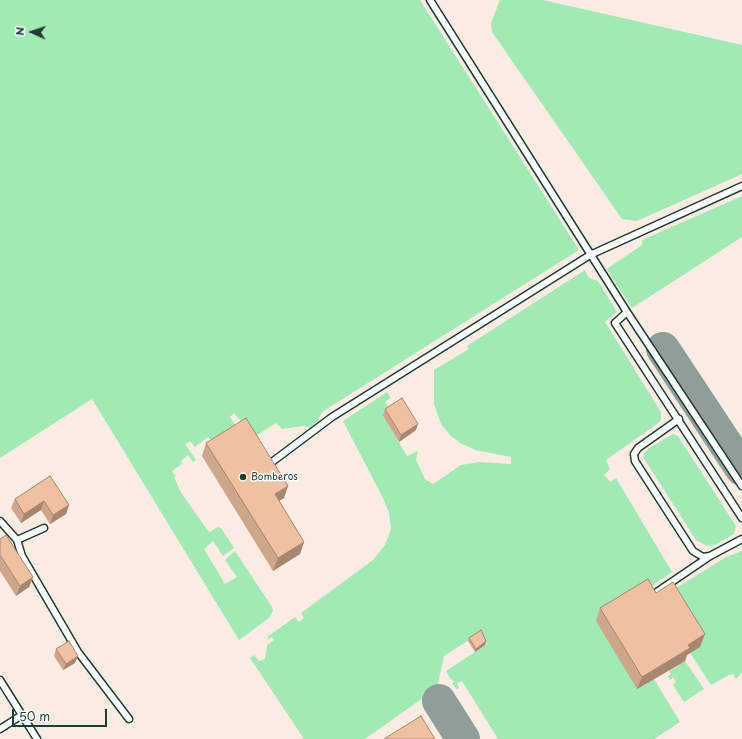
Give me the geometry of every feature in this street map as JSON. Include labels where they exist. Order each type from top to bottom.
[{"type":"lane","points":[[430,0],[590,255],[742,486]]},
{"type":"lane","points":[[272,462],[332,417],[590,255],[742,186]]},
{"type":"lane","points":[[627,312],[615,323],[679,419],[742,518]]},
{"type":"lane","points":[[679,419],[638,448],[634,454],[635,461],[690,547],[694,559],[691,568]]},
{"type":"lane","points":[[0,521],[17,540],[22,556],[78,652],[129,719]]},
{"type":"lane","points":[[17,540],[44,528]]},
{"type":"lane","points":[[651,596],[710,556],[742,539]]},
{"type":"lane","points":[[690,547],[699,555],[710,556]]},
{"type":"lane","points":[[0,680],[37,739]]},
{"type":"lane","points":[[0,729],[22,715]]},
{"type":"shaded area","points":[[0,0],[742,0],[742,739],[0,739]]},
{"type":"green space","points":[[0,0],[420,0],[579,250],[322,412],[317,422],[310,428],[303,426],[282,429],[276,423],[254,437],[234,413],[230,417],[238,429],[215,444],[208,437],[195,447],[190,441],[185,444],[196,460],[193,462],[188,455],[181,461],[182,464],[172,471],[176,476],[174,477],[180,491],[208,531],[210,532],[218,527],[221,528],[234,548],[223,556],[213,541],[204,549],[225,584],[237,577],[225,560],[235,551],[272,607],[273,611],[269,618],[239,640],[92,399],[0,458]]},
{"type":"green space","points":[[500,0],[543,0],[742,45],[742,174],[637,221],[622,219],[492,32],[491,23]]},
{"type":"green space","points":[[742,196],[742,237],[632,308],[607,270],[608,268],[642,245],[642,240]]},
{"type":"green space","points":[[585,270],[588,277],[598,281],[617,312],[605,322],[661,412],[661,421],[606,460],[610,469],[604,475],[610,482],[616,478],[672,572],[643,592],[654,679],[680,722],[654,739],[498,739],[462,681],[457,683],[459,688],[456,689],[452,683],[454,682],[452,679],[451,680],[446,671],[487,644],[480,633],[444,656],[437,688],[365,739],[304,739],[250,658],[254,655],[259,661],[265,659],[267,645],[274,640],[272,637],[268,639],[267,637],[295,617],[299,622],[304,618],[301,613],[373,560],[385,545],[391,529],[389,513],[384,500],[343,421],[387,392],[391,398],[385,402],[391,411],[383,416],[407,456],[418,451],[416,460],[425,479],[433,484],[461,465],[480,462],[511,464],[511,457],[475,450],[460,443],[450,435],[441,424],[434,404],[434,370],[469,349],[467,346]]},
{"type":"green space","points":[[673,434],[678,436],[736,526],[734,534],[713,546],[705,545],[696,540],[643,457],[644,453],[649,448]]},
{"type":"green space","points":[[742,551],[742,672],[736,679],[733,674],[711,685],[690,653],[700,647],[675,589],[726,557]]},
{"type":"green space","points":[[685,661],[704,689],[684,702],[673,685],[676,682],[673,677],[670,680],[668,676],[671,674],[669,671]]},
{"type":"building","points":[[402,398],[418,424],[401,435],[385,409]]},
{"type":"building","points":[[246,418],[288,486],[275,494],[304,542],[278,558],[206,443]]},
{"type":"building","points":[[50,476],[69,505],[53,515],[44,501],[24,514],[15,499]]},
{"type":"building","points":[[6,535],[33,577],[20,586],[0,555],[0,539]]},
{"type":"building","points":[[648,579],[656,593],[673,582],[705,634],[688,645],[690,648],[642,677],[600,608]]},
{"type":"building","points":[[481,630],[486,641],[476,649],[469,638]]},
{"type":"building","points":[[69,641],[78,656],[66,664],[56,649]]},
{"type":"building","points":[[421,716],[435,739],[384,739]]},
{"type":"taxiway","points":[[663,349],[742,469]]},
{"type":"taxiway","points":[[439,701],[463,739]]},
{"type":"place","name":"Bomberos","points":[[243,477]]}]
